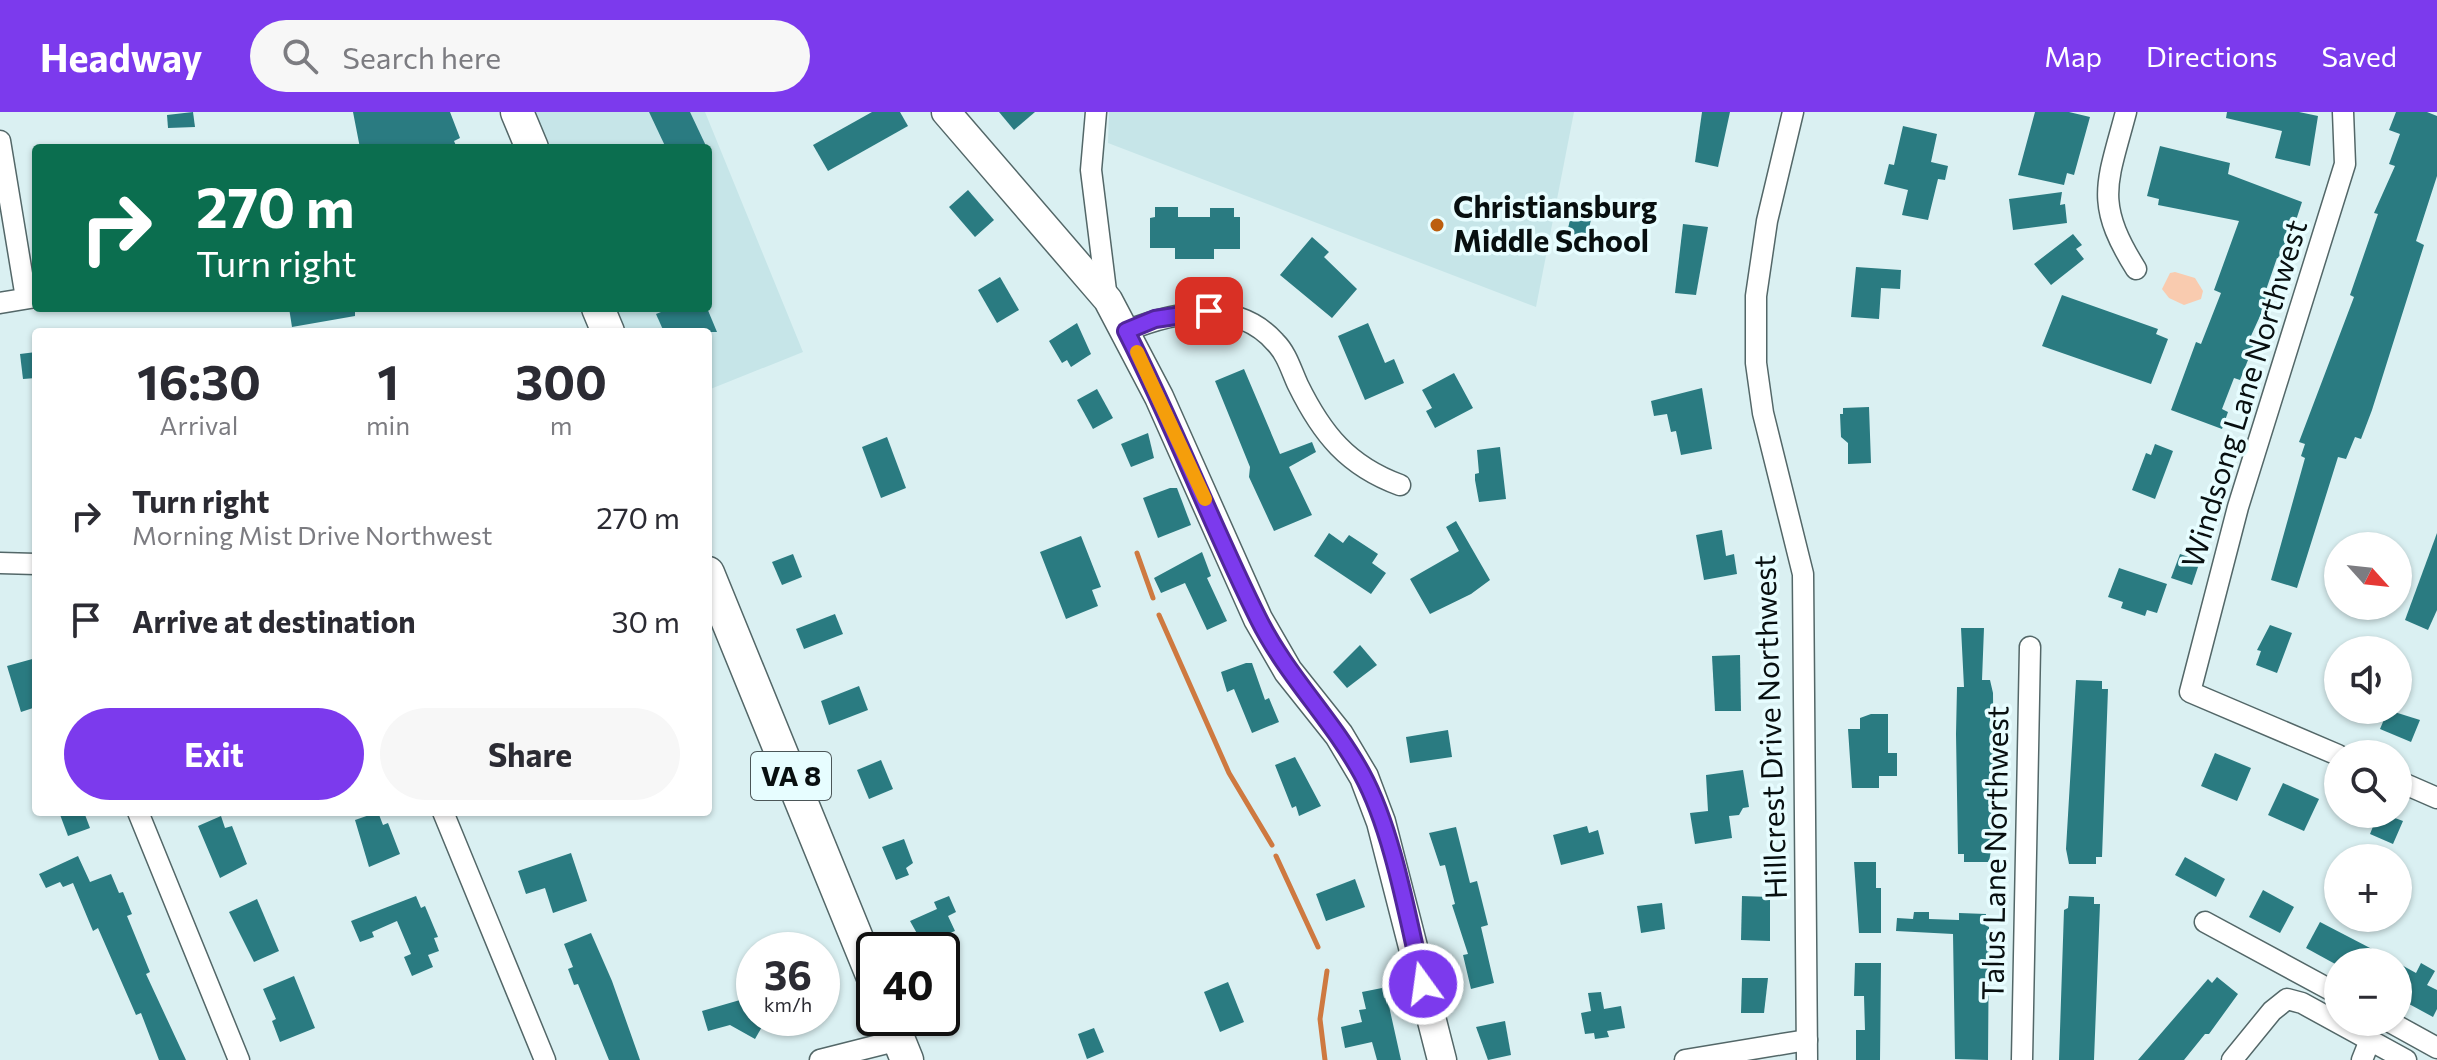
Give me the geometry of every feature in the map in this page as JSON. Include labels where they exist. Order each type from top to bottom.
[{"type":"main road","points":[[517,112],[530,144]]},
{"type":"main road","name":"VA 8","points":[[712,583],[856,936]]},
{"type":"street","points":[[946,112],[1108,300],[1159,397],[1258,619],[1288,671],[1339,735],[1364,777],[1381,822],[1442,1060]]},
{"type":"street","points":[[1096,112],[1091,170],[1108,300]]},
{"type":"street","name":"Hillcrest Drive Northwest","points":[[1793,112],[1767,221],[1758,281],[1756,363],[1763,413],[1788,502],[1803,574],[1807,1050]]},
{"type":"street","points":[[2126,112],[2110,172],[2107,206],[2116,237],[2136,269]]},
{"type":"street","name":"Windsong Lane Northwest","points":[[2324,749],[2190,692],[2238,507],[2345,164],[2343,112]]},
{"type":"street","points":[[0,141],[31,298],[0,303]]},
{"type":"street","points":[[1126,331],[1155,319],[1209,311],[1252,326],[1274,340],[1315,414],[1350,459],[1370,474],[1400,485]]},
{"type":"street","points":[[0,563],[32,564]]},
{"type":"street","name":"Talus Lane Northwest","points":[[2022,1060],[2030,647]]},
{"type":"street","points":[[2412,787],[2437,798]]},
{"type":"street","points":[[140,816],[239,1060]]},
{"type":"street","points":[[445,816],[545,1060]]},
{"type":"street","points":[[2205,922],[2324,986]]},
{"type":"street","points":[[2232,1060],[2272,1011],[2287,999],[2302,1003],[2406,1060]]},
{"type":"street","points":[[2412,1034],[2437,1048]]},
{"type":"street","points":[[820,1060],[898,1039]]},
{"type":"street","points":[[2362,1060],[2370,1040]]},
{"type":"street","points":[[1685,1060],[1807,1050]]},
{"type":"shaded area","points":[[533,112],[705,112],[803,352],[712,388],[712,328],[622,328],[615,312],[712,312],[712,144],[545,144]]},
{"type":"shaded area","name":"Christiansburg Middle School","points":[[1109,112],[1574,112],[1536,307],[1108,143]]},
{"type":"shaded area","points":[[2170,273],[2195,278],[2203,291],[2201,299],[2184,305],[2169,298],[2162,289]]},
{"type":"building","points":[[193,112],[195,127],[168,128],[167,115]]},
{"type":"building","points":[[353,112],[450,112],[460,138],[454,141],[455,144],[359,144]]},
{"type":"building","points":[[649,112],[690,112],[705,144],[664,144]]},
{"type":"building","points":[[872,112],[900,112],[908,126],[828,171],[813,145]]},
{"type":"building","points":[[999,112],[1035,112],[1014,130]]},
{"type":"building","points":[[1702,112],[1730,112],[1718,167],[1695,162]]},
{"type":"building","points":[[2035,112],[2069,112],[2090,117],[2074,175],[2067,173],[2064,185],[2018,175]]},
{"type":"building","points":[[2227,112],[2299,112],[2318,116],[2310,166],[2275,158],[2282,131],[2226,118]]},
{"type":"building","points":[[2396,112],[2427,112],[2437,116],[2437,176],[2416,241],[2424,245],[2372,410],[2361,439],[2355,437],[2346,459],[2338,457],[2297,588],[2271,580],[2305,458],[2301,456],[2305,444],[2299,442],[2354,297],[2350,295],[2378,214],[2374,213],[2395,166],[2389,164],[2400,134],[2389,130]]},
{"type":"building","points":[[1903,126],[1937,134],[1931,162],[1948,166],[1945,180],[1938,179],[1928,220],[1902,215],[1908,190],[1884,184],[1889,164],[1894,165]]},
{"type":"building","points":[[2160,146],[2230,163],[2228,174],[2302,202],[2283,260],[2277,258],[2266,290],[2271,292],[2250,338],[2256,340],[2240,380],[2234,378],[2222,409],[2228,412],[2222,429],[2171,410],[2196,342],[2201,344],[2221,293],[2214,290],[2239,221],[2158,205],[2159,199],[2147,196]]},
{"type":"building","points":[[968,190],[994,220],[975,237],[949,207]]},
{"type":"building","points":[[2062,192],[2060,205],[2065,204],[2067,223],[2013,230],[2009,199]]},
{"type":"building","points":[[1155,207],[1178,207],[1178,217],[1210,217],[1210,208],[1234,208],[1234,217],[1240,217],[1240,249],[1214,249],[1214,259],[1175,259],[1175,248],[1150,248],[1150,218],[1155,217]]},
{"type":"building","points":[[1572,211],[1592,215],[1587,237],[1567,233]]},
{"type":"building","points":[[1683,224],[1708,227],[1696,295],[1675,293]]},
{"type":"building","points":[[2073,234],[2082,245],[2076,249],[2084,259],[2051,285],[2034,264]]},
{"type":"building","points":[[1312,237],[1329,252],[1324,257],[1357,289],[1332,318],[1280,275]]},
{"type":"building","points":[[1856,267],[1901,270],[1900,289],[1881,288],[1879,319],[1851,317]]},
{"type":"building","points":[[1000,277],[1019,310],[997,323],[978,290]]},
{"type":"building","points":[[2062,295],[2158,329],[2156,334],[2168,339],[2151,384],[2042,346]]},
{"type":"building","points":[[290,312],[355,312],[355,316],[292,327]]},
{"type":"building","points":[[709,312],[717,332],[712,332],[712,328],[662,328],[656,314]]},
{"type":"building","points":[[1077,323],[1091,354],[1071,367],[1067,360],[1062,363],[1049,341]]},
{"type":"building","points":[[1368,323],[1385,363],[1394,359],[1404,383],[1365,400],[1338,336]]},
{"type":"building","points":[[32,352],[32,378],[23,379],[20,354]]},
{"type":"building","points":[[1244,369],[1280,454],[1312,442],[1316,452],[1289,467],[1312,515],[1274,531],[1249,477],[1250,467],[1215,381]]},
{"type":"building","points":[[1454,373],[1473,408],[1435,428],[1426,411],[1432,408],[1422,390]]},
{"type":"building","points":[[1702,388],[1712,449],[1681,455],[1676,431],[1671,432],[1667,414],[1654,416],[1651,401]]},
{"type":"building","points":[[1097,389],[1113,418],[1093,429],[1077,400]]},
{"type":"building","points":[[1869,407],[1871,463],[1848,464],[1848,443],[1841,437],[1840,414],[1843,414],[1843,408]]},
{"type":"building","points":[[1148,433],[1154,458],[1131,467],[1121,444]]},
{"type":"building","points":[[887,437],[906,488],[881,498],[862,447]]},
{"type":"building","points":[[2155,444],[2173,451],[2155,499],[2132,490],[2146,453],[2151,455]]},
{"type":"building","points":[[1500,447],[1506,499],[1479,502],[1475,480],[1475,474],[1479,473],[1477,450]]},
{"type":"building","points":[[1177,488],[1191,525],[1158,538],[1143,498]]},
{"type":"building","points":[[1456,521],[1490,580],[1471,594],[1430,614],[1410,579],[1459,551],[1446,527]]},
{"type":"building","points":[[1722,530],[1726,556],[1734,554],[1737,574],[1704,580],[1696,535]]},
{"type":"building","points":[[1329,533],[1343,543],[1349,535],[1378,554],[1372,563],[1386,573],[1371,594],[1314,556]]},
{"type":"building","points":[[2437,533],[2437,610],[2428,630],[2405,620],[2412,620],[2412,601]]},
{"type":"building","points":[[1081,536],[1101,587],[1092,590],[1098,606],[1066,619],[1040,552]]},
{"type":"building","points":[[1202,552],[1211,576],[1207,578],[1227,621],[1207,630],[1185,583],[1161,593],[1154,578]]},
{"type":"building","points":[[793,554],[802,577],[782,585],[772,562]]},
{"type":"building","points":[[2180,554],[2200,561],[2192,585],[2171,578]]},
{"type":"building","points":[[2119,568],[2167,584],[2157,613],[2147,610],[2145,616],[2121,608],[2123,602],[2108,597]]},
{"type":"building","points":[[835,614],[843,634],[804,649],[796,629]]},
{"type":"building","points":[[2270,625],[2292,633],[2277,673],[2256,665],[2261,651],[2257,650]]},
{"type":"building","points":[[1961,628],[1984,628],[1982,680],[1990,680],[1993,693],[1994,833],[1989,862],[1964,862],[1964,854],[1958,854],[1957,687],[1964,687]]},
{"type":"building","points":[[1360,645],[1377,665],[1347,688],[1333,672]]},
{"type":"building","points":[[1740,655],[1741,711],[1715,711],[1712,656]]},
{"type":"building","points":[[32,659],[32,708],[21,712],[7,666]]},
{"type":"building","points":[[1252,663],[1265,700],[1269,698],[1279,722],[1252,733],[1234,689],[1227,692],[1221,672]]},
{"type":"building","points":[[2076,680],[2102,681],[2102,689],[2108,689],[2102,857],[2096,857],[2096,864],[2069,864],[2066,849]]},
{"type":"building","points":[[859,686],[868,710],[829,725],[821,701]]},
{"type":"building","points":[[1871,714],[1888,714],[1888,753],[1897,753],[1897,776],[1879,776],[1879,788],[1852,788],[1848,729],[1860,729],[1860,718]]},
{"type":"building","points":[[2412,718],[2420,720],[2412,740],[2380,729],[2382,724],[2412,724]]},
{"type":"building","points":[[1448,730],[1452,757],[1410,763],[1406,737]]},
{"type":"building","points":[[2215,753],[2251,768],[2237,801],[2201,786]]},
{"type":"building","points":[[1295,757],[1321,806],[1299,816],[1296,806],[1292,808],[1275,765]]},
{"type":"building","points":[[881,760],[893,789],[869,799],[857,770]]},
{"type":"building","points":[[1743,770],[1749,807],[1743,808],[1739,815],[1729,816],[1732,838],[1695,844],[1690,813],[1708,811],[1706,775]]},
{"type":"building","points":[[2283,783],[2319,799],[2304,831],[2268,815]]},
{"type":"building","points":[[60,816],[86,816],[90,828],[68,836]]},
{"type":"building","points":[[221,816],[225,828],[232,826],[247,864],[220,878],[198,826]]},
{"type":"building","points":[[380,816],[383,825],[388,823],[400,854],[369,867],[355,820]]},
{"type":"building","points":[[1587,826],[1589,833],[1598,830],[1604,854],[1561,865],[1553,835]]},
{"type":"building","points":[[1456,827],[1470,883],[1477,881],[1488,925],[1481,927],[1494,983],[1471,989],[1463,955],[1468,954],[1452,905],[1455,904],[1445,865],[1440,866],[1429,833]]},
{"type":"building","points":[[2372,828],[2400,828],[2393,844],[2370,834]]},
{"type":"building","points":[[904,839],[913,863],[906,868],[909,875],[896,880],[882,847]]},
{"type":"building","points":[[571,853],[587,901],[553,913],[545,888],[526,894],[518,871]]},
{"type":"building","points":[[78,856],[90,882],[111,874],[119,893],[123,892],[132,914],[127,916],[150,972],[146,974],[186,1060],[159,1060],[141,1013],[136,1015],[98,928],[93,931],[73,883],[63,887],[60,882],[46,888],[39,874]]},
{"type":"building","points":[[2185,857],[2225,879],[2216,897],[2175,875]]},
{"type":"building","points":[[1854,862],[1876,862],[1876,888],[1881,888],[1881,933],[1859,933]]},
{"type":"building","points":[[1355,879],[1365,907],[1326,921],[1316,894]]},
{"type":"building","points":[[2263,890],[2294,907],[2280,933],[2249,917]]},
{"type":"building","points":[[416,896],[421,908],[425,906],[438,937],[434,938],[439,951],[428,955],[433,967],[412,976],[404,957],[411,954],[397,921],[372,932],[374,937],[360,942],[351,921]]},
{"type":"building","points":[[949,896],[956,912],[948,916],[955,931],[916,932],[910,921],[937,909],[934,902]]},
{"type":"building","points":[[1742,896],[1770,897],[1770,941],[1741,940]]},
{"type":"building","points":[[2069,896],[2094,897],[2094,904],[2100,904],[2094,1060],[2059,1060],[2064,910],[2068,908]]},
{"type":"building","points":[[257,899],[279,951],[254,962],[229,912]]},
{"type":"building","points":[[1662,903],[1665,929],[1641,933],[1637,906]]},
{"type":"building","points":[[1914,912],[1929,912],[1929,919],[1959,920],[1959,913],[1986,914],[1985,925],[1989,927],[1988,1060],[1955,1059],[1953,934],[1896,931],[1897,918],[1913,919]]},
{"type":"building","points":[[2320,922],[2324,924],[2324,932],[2339,932],[2370,948],[2324,948],[2324,958],[2306,948]]},
{"type":"building","points":[[591,933],[640,1060],[609,1060],[578,984],[574,985],[568,969],[573,967],[564,944]]},
{"type":"building","points":[[1855,963],[1881,963],[1880,1060],[1856,1060],[1856,1030],[1865,1030],[1864,996],[1854,996]]},
{"type":"building","points":[[2421,963],[2435,971],[2427,985],[2437,990],[2437,1009],[2433,1017],[2412,1006],[2412,971],[2416,973]]},
{"type":"building","points":[[294,976],[315,1028],[280,1042],[272,1021],[276,1019],[263,989]]},
{"type":"building","points":[[2217,977],[2238,994],[2209,1034],[2205,1034],[2184,1060],[2138,1060],[2208,979],[2212,983]]},
{"type":"building","points":[[1742,978],[1768,978],[1764,1013],[1741,1013]]},
{"type":"building","points":[[1228,982],[1244,1022],[1220,1032],[1204,992]]},
{"type":"building","points":[[1382,988],[1384,998],[1387,997],[1401,1060],[1377,1060],[1372,1042],[1345,1048],[1341,1027],[1362,1022],[1359,1010],[1366,1009],[1362,992]]},
{"type":"building","points":[[1601,992],[1604,1009],[1621,1006],[1625,1028],[1607,1031],[1609,1037],[1595,1039],[1594,1033],[1585,1034],[1581,1013],[1591,1011],[1588,993]]},
{"type":"building","points":[[736,1001],[736,1028],[730,1025],[708,1031],[702,1011]]},
{"type":"building","points":[[1505,1021],[1511,1055],[1488,1060],[1476,1027]]},
{"type":"building","points":[[1094,1028],[1104,1052],[1087,1059],[1078,1034]]},
{"type":"waterway","points":[[1137,553],[1153,598]]},
{"type":"waterway","points":[[1159,615],[1229,773],[1272,845]]},
{"type":"waterway","points":[[1276,856],[1318,947]]},
{"type":"waterway","points":[[1325,1060],[1320,1019],[1327,971]]},
{"type":"slow traffic","points":[[1137,352],[1205,499]]},
{"type":"place","name":"Christiansburg Middle School","points":[[1437,225]]},
{"type":"route","points":[[1209,311],[1155,319],[1126,331],[1159,397],[1258,619],[1288,671],[1339,735],[1364,777],[1381,822],[1423,984]]}]
